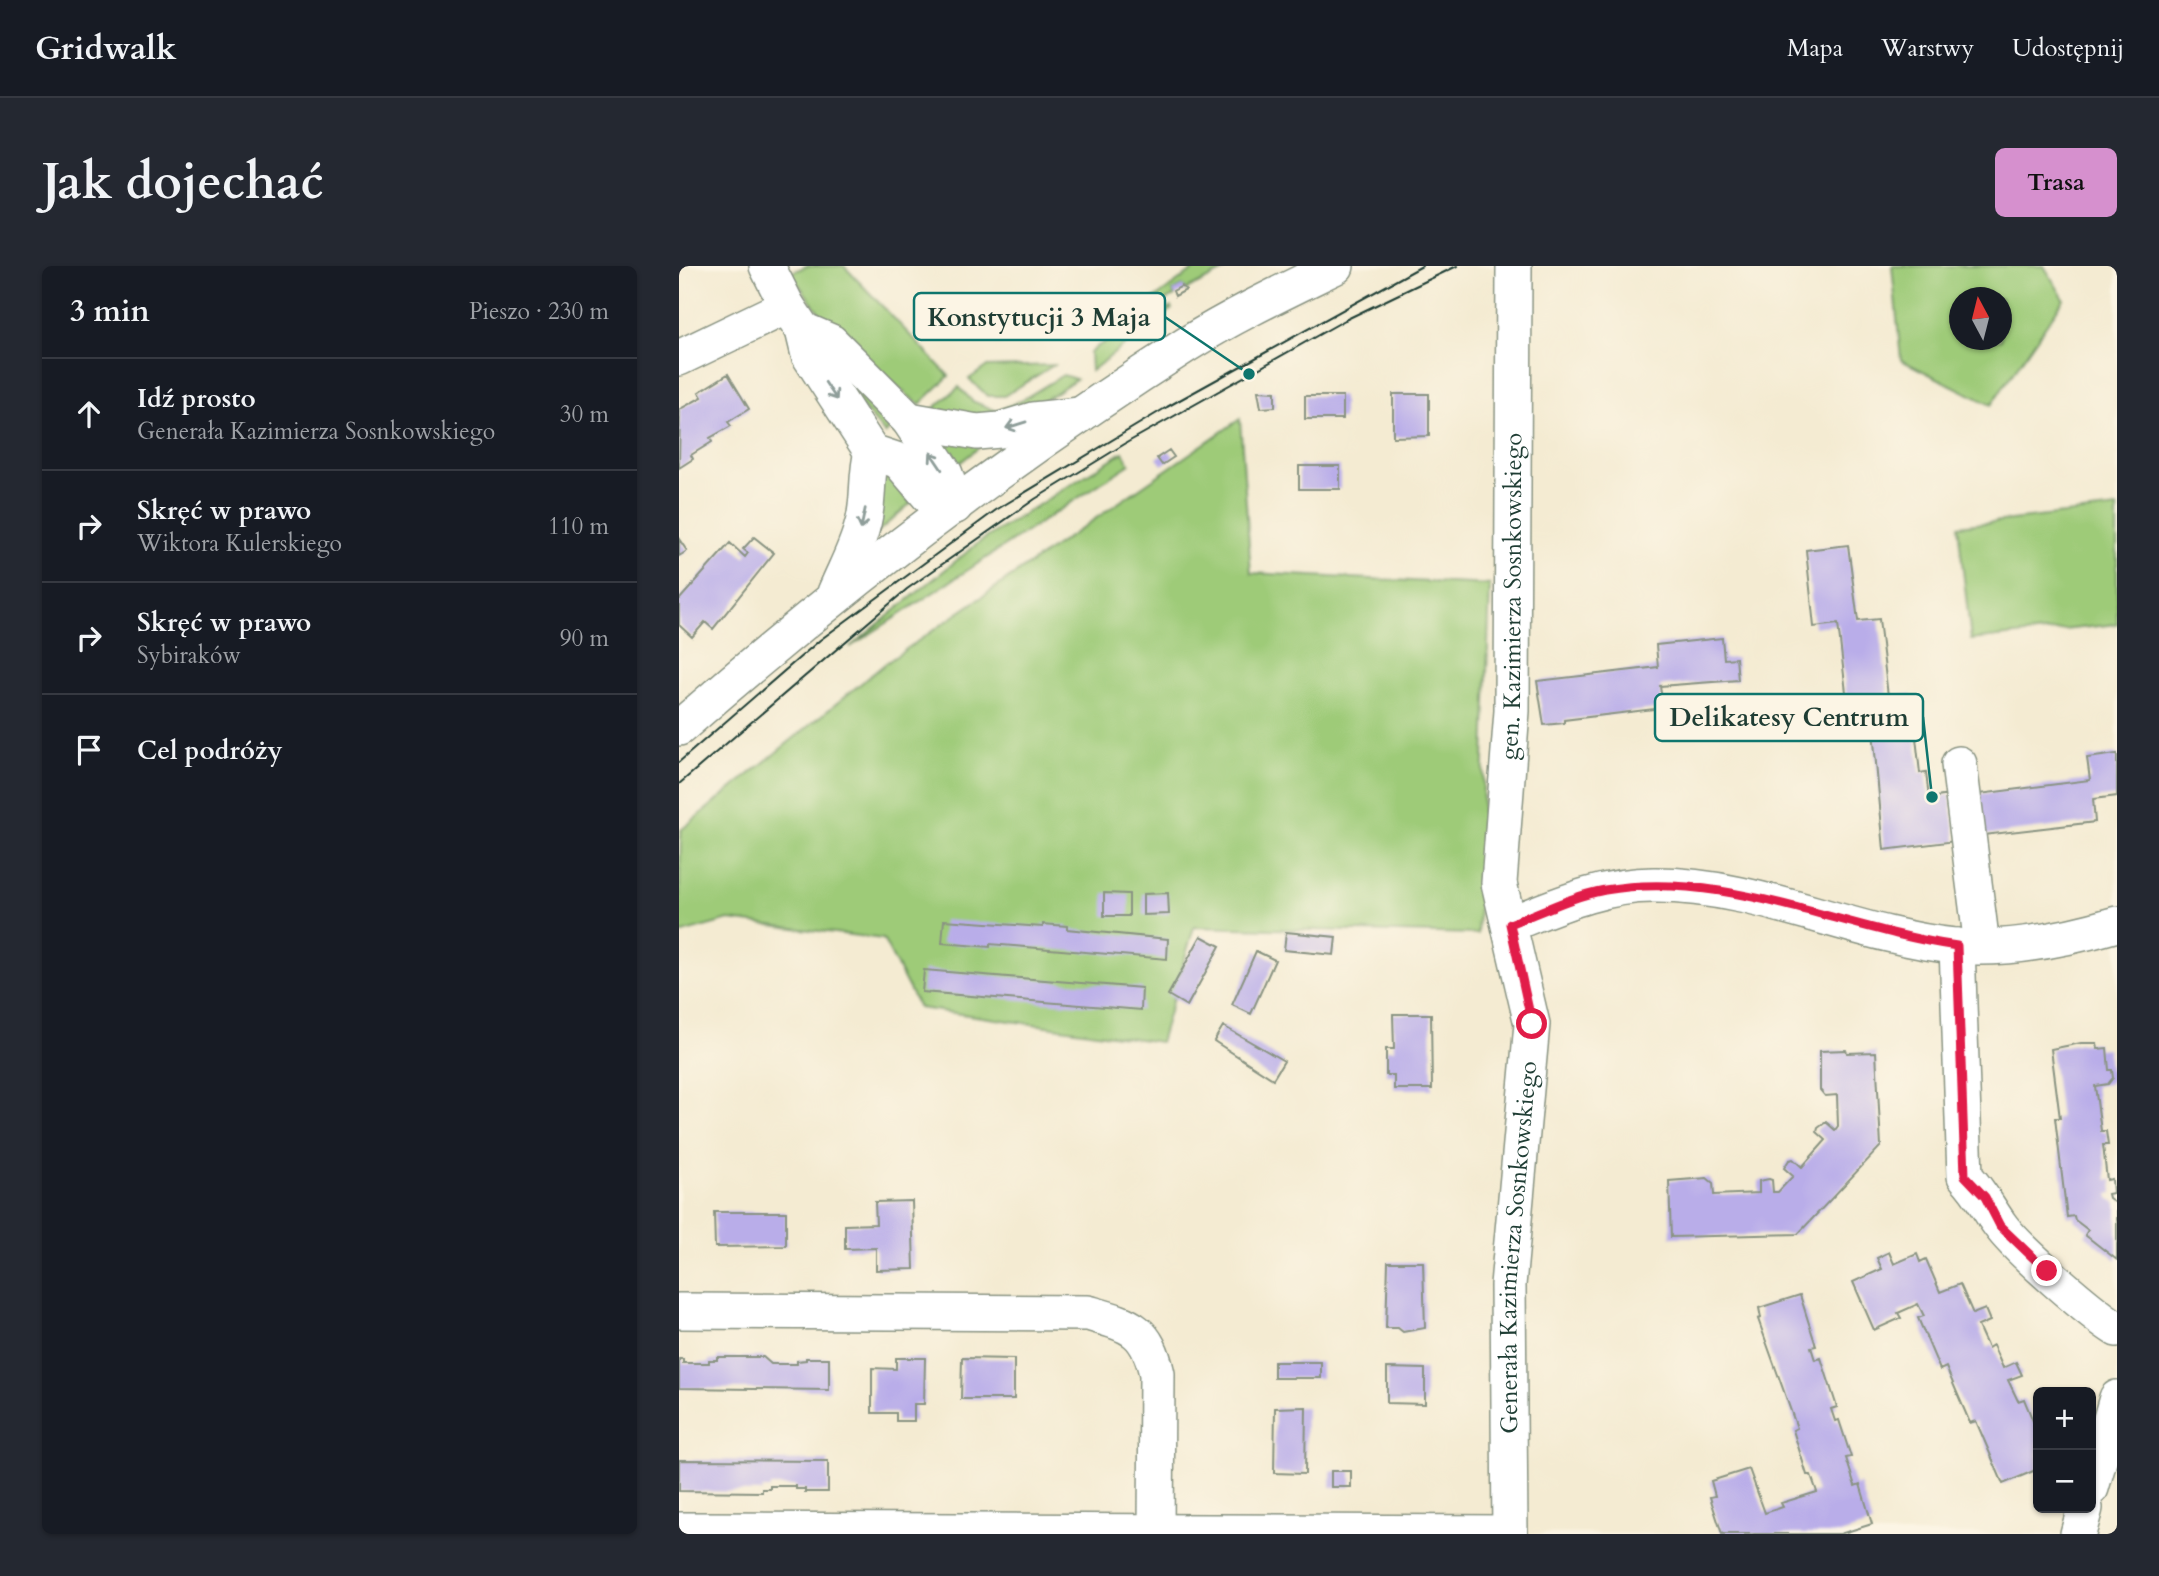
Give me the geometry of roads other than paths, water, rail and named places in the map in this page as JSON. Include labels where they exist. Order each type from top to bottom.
[{"type":"street","points":[[767,266],[795,318],[809,355],[872,452],[899,461],[930,497],[955,506]]},
{"type":"street","points":[[679,728],[833,596],[1083,415],[1187,345],[1258,304],[1336,266]]},
{"type":"street","name":"gen. Kazimierza Sosnkowskiego","points":[[1510,924],[1499,883],[1512,710],[1514,266]]},
{"type":"street","points":[[679,358],[795,318]]},
{"type":"street","points":[[795,318],[831,342],[909,421],[945,474],[955,506]]},
{"type":"street","points":[[909,421],[978,432],[1000,430],[1033,419],[1083,415]]},
{"type":"street","points":[[833,596],[862,527],[867,502],[866,475],[872,452]]},
{"type":"street","points":[[1959,764],[1969,946],[1965,1176],[1985,1197],[2000,1226],[2117,1329]]},
{"type":"street","points":[[1510,924],[1604,890],[1651,885],[1740,894],[1898,936],[1969,946],[2049,941],[2117,924]]},
{"type":"street","name":"Generała Kazimierza Sosnkowskiego","points":[[679,1530],[1510,1533],[1508,1285],[1532,1024],[1510,924]]},
{"type":"street","points":[[679,1311],[1088,1313],[1138,1332],[1151,1348],[1157,1374],[1156,1532]]},
{"type":"street","points":[[2096,1471],[2117,1398]]},
{"type":"street","points":[[2078,1534],[2084,1513]]},
{"type":"tram line","points":[[679,762],[820,640],[996,510],[1167,407],[1422,266]]},
{"type":"tram line","points":[[679,784],[907,589],[1035,499],[1128,442],[1345,320],[1457,266]]},
{"type":"place","name":"Konstytucji 3 Maja","points":[[1249,374]]},
{"type":"place","name":"Delikatesy Centrum","points":[[1932,797]]}]
